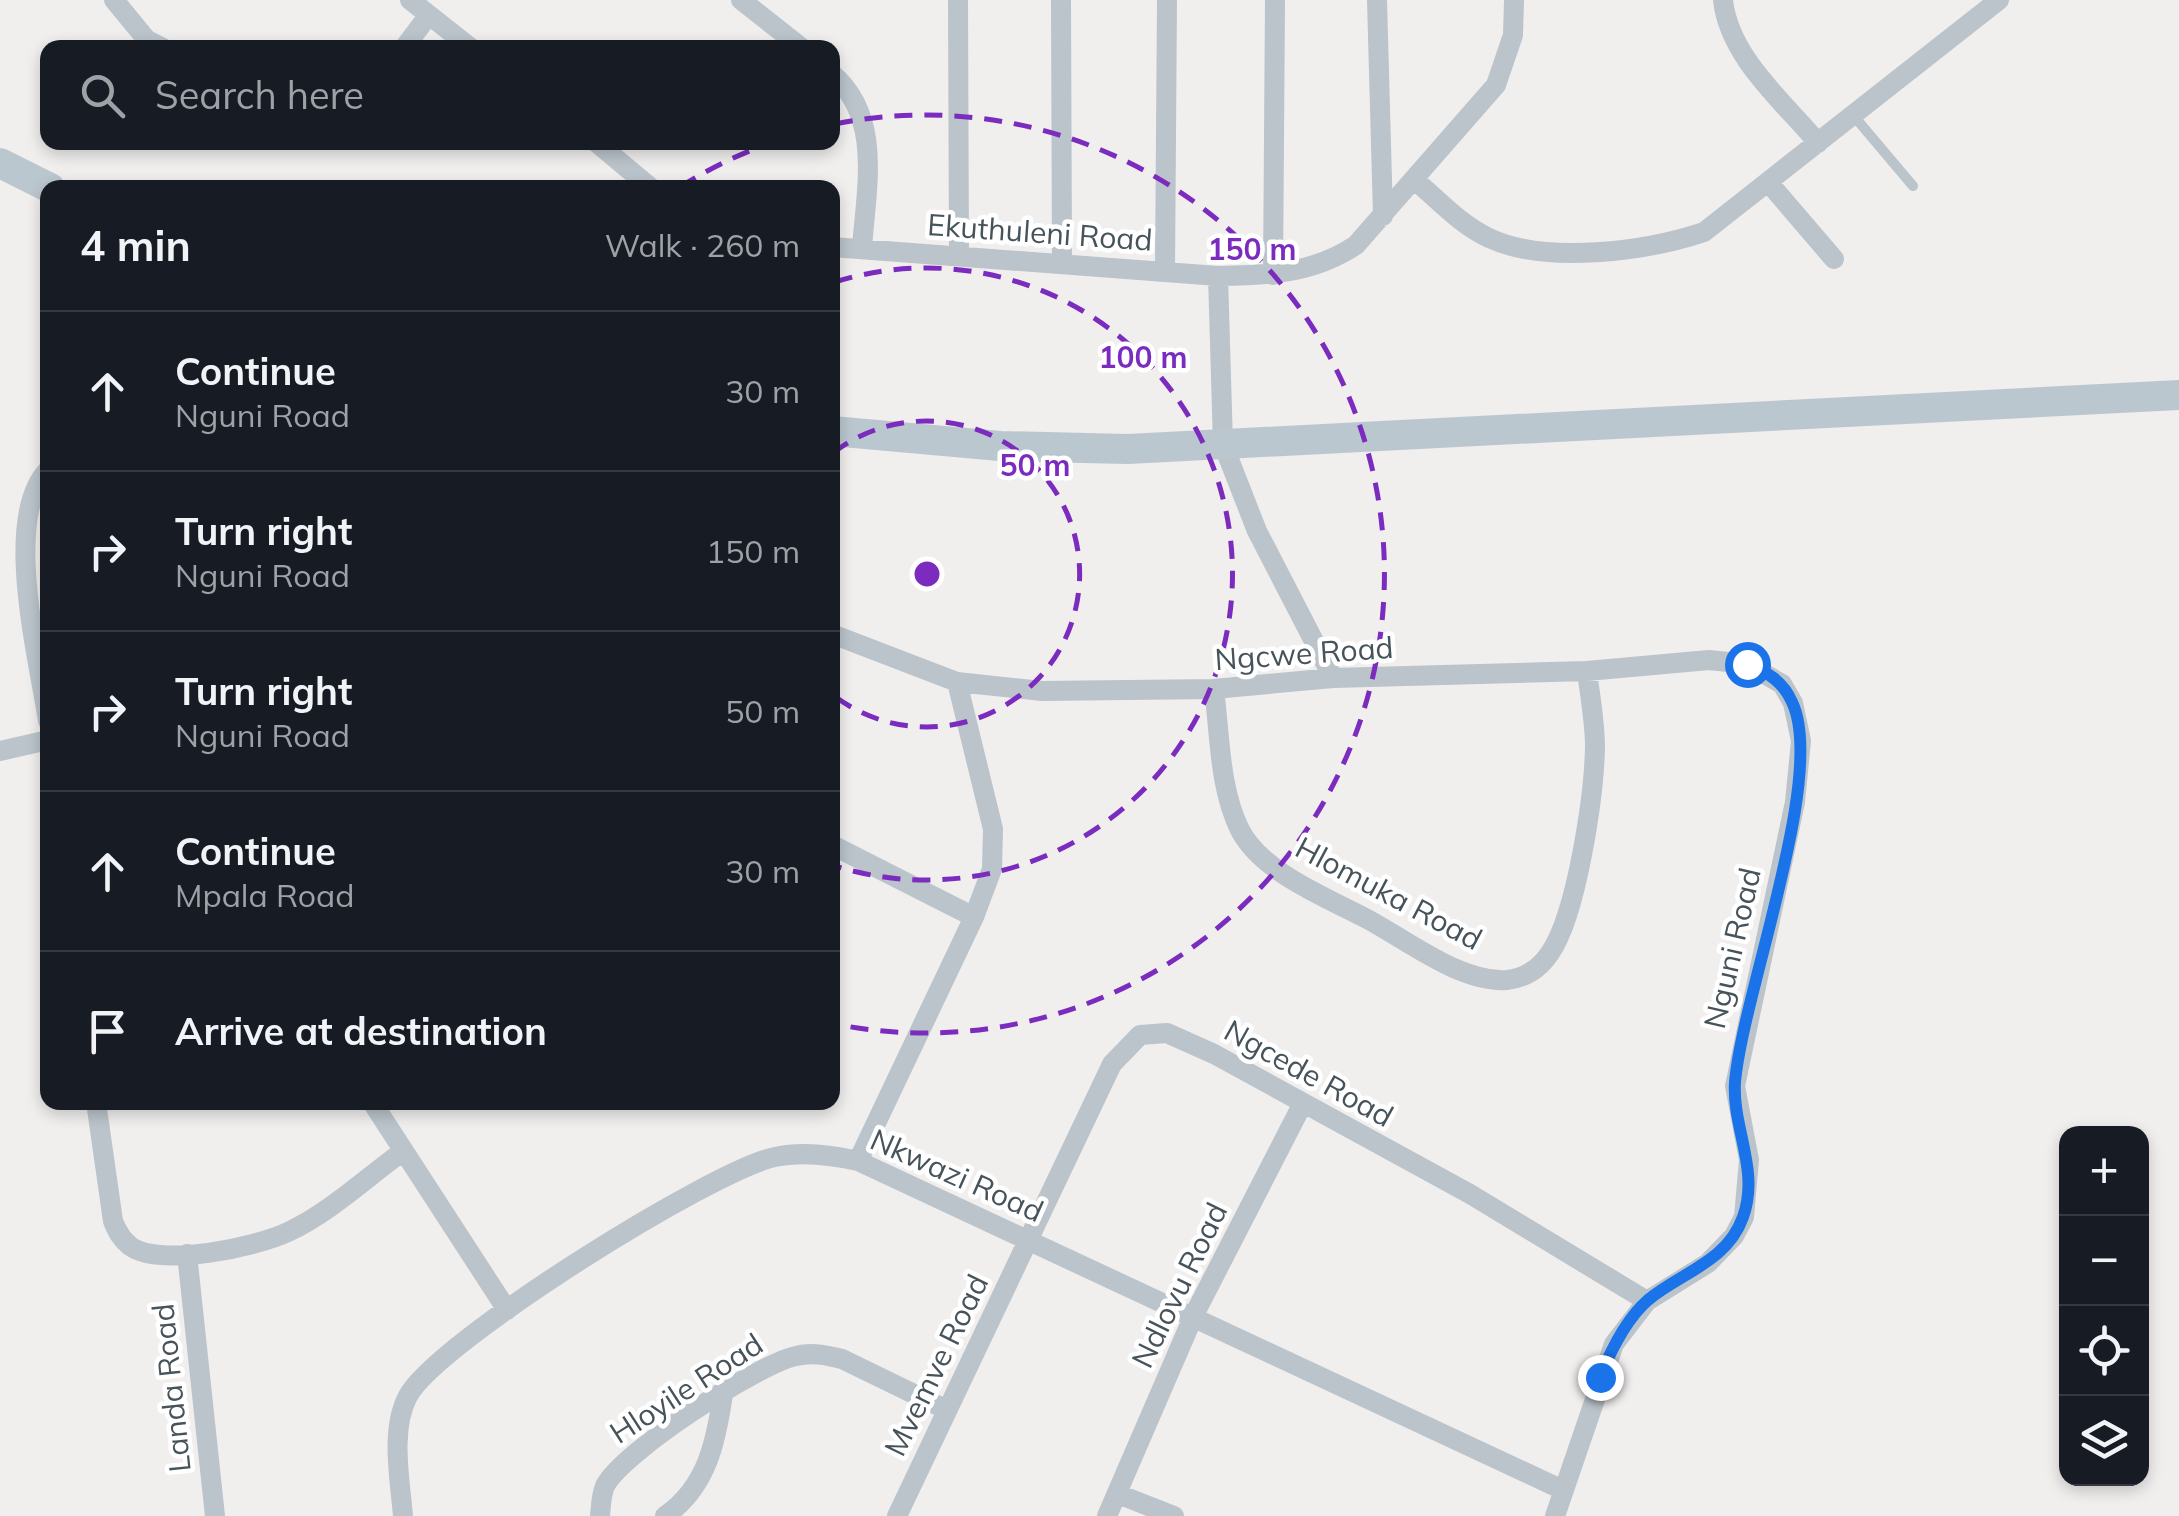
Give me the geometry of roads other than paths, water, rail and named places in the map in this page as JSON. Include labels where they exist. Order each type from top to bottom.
[{"type":"street","points":[[114,0],[147,40]]},
{"type":"street","points":[[410,0],[460,40]]},
{"type":"street","points":[[741,0],[792,40]]},
{"type":"street","points":[[958,0],[960,256]]},
{"type":"street","points":[[1061,0],[1062,264]]},
{"type":"street","points":[[1165,272],[1167,0]]},
{"type":"street","points":[[1274,275],[1275,0]]},
{"type":"street","points":[[1377,0],[1382,216]]},
{"type":"street","name":"Ekuthuleni Road","points":[[840,247],[1218,276],[1274,275],[1328,264],[1356,245],[1496,86],[1512,34],[1514,0]]},
{"type":"street","points":[[1723,0],[1729,30],[1742,52],[1818,143]]},
{"type":"street","points":[[1416,181],[1466,225],[1491,239],[1561,250],[1623,250],[1704,232],[1998,0]]},
{"type":"street","points":[[410,40],[428,16]]},
{"type":"street","points":[[840,83],[855,101],[868,137],[862,248]]},
{"type":"street","points":[[606,150],[641,180]]},
{"type":"street","points":[[0,163],[40,183]]},
{"type":"street","points":[[1768,183],[1834,258]]},
{"type":"street","points":[[1218,276],[1223,444],[1258,531],[1333,678]]},
{"type":"street","points":[[840,431],[1000,446],[1128,449],[2179,395]]},
{"type":"street","points":[[40,482],[32,493],[25,541],[40,658]]},
{"type":"street","name":"Ngcwe Road","points":[[840,637],[957,682],[1112,692],[1333,678],[1587,671],[1709,660],[1747,664],[1782,684]]},
{"type":"street","name":"Hlomuka Road","points":[[1214,688],[1230,802],[1253,850],[1328,898],[1452,966],[1487,979],[1508,980],[1530,974],[1540,966],[1552,952],[1562,925],[1592,795],[1595,742],[1587,671]]},
{"type":"street","points":[[858,1160],[974,917],[992,870],[993,830],[957,682]]},
{"type":"street","name":"Nguni Road","points":[[1647,1301],[1708,1263],[1734,1236],[1750,1190],[1735,1086],[1796,802],[1801,741],[1793,703],[1782,684]]},
{"type":"street","points":[[0,751],[40,742]]},
{"type":"street","points":[[840,849],[974,917]]},
{"type":"street","name":"Ngcede Road","points":[[1029,1240],[1112,1064],[1140,1036],[1167,1034],[1186,1040],[1470,1194],[1647,1301]]},
{"type":"street","name":"Ndlovu Road","points":[[1107,1516],[1194,1314],[1302,1106]]},
{"type":"street","points":[[97,1110],[108,1203],[119,1235],[142,1252],[187,1254],[260,1242],[289,1232],[402,1152]]},
{"type":"street","points":[[377,1110],[507,1310]]},
{"type":"street","name":"Nkwazi Road","points":[[403,1516],[398,1457],[407,1397],[426,1372],[507,1310],[641,1223],[726,1176],[774,1157],[830,1155],[858,1160],[1563,1490]]},
{"type":"street","name":"Mvemve Road","points":[[897,1516],[1029,1240]]},
{"type":"street","name":"Landa Road","points":[[187,1254],[215,1516]]},
{"type":"street","points":[[1555,1516],[1614,1344],[1647,1301]]},
{"type":"street","name":"Hloyile Road","points":[[600,1516],[605,1486],[617,1469],[722,1394],[766,1366],[794,1356],[826,1354],[947,1410]]},
{"type":"street","points":[[665,1516],[696,1487],[707,1464],[716,1439],[722,1394]]},
{"type":"street","points":[[1118,1494],[1174,1516]]},
{"type":"lane","points":[[1852,114],[1913,186]]}]
